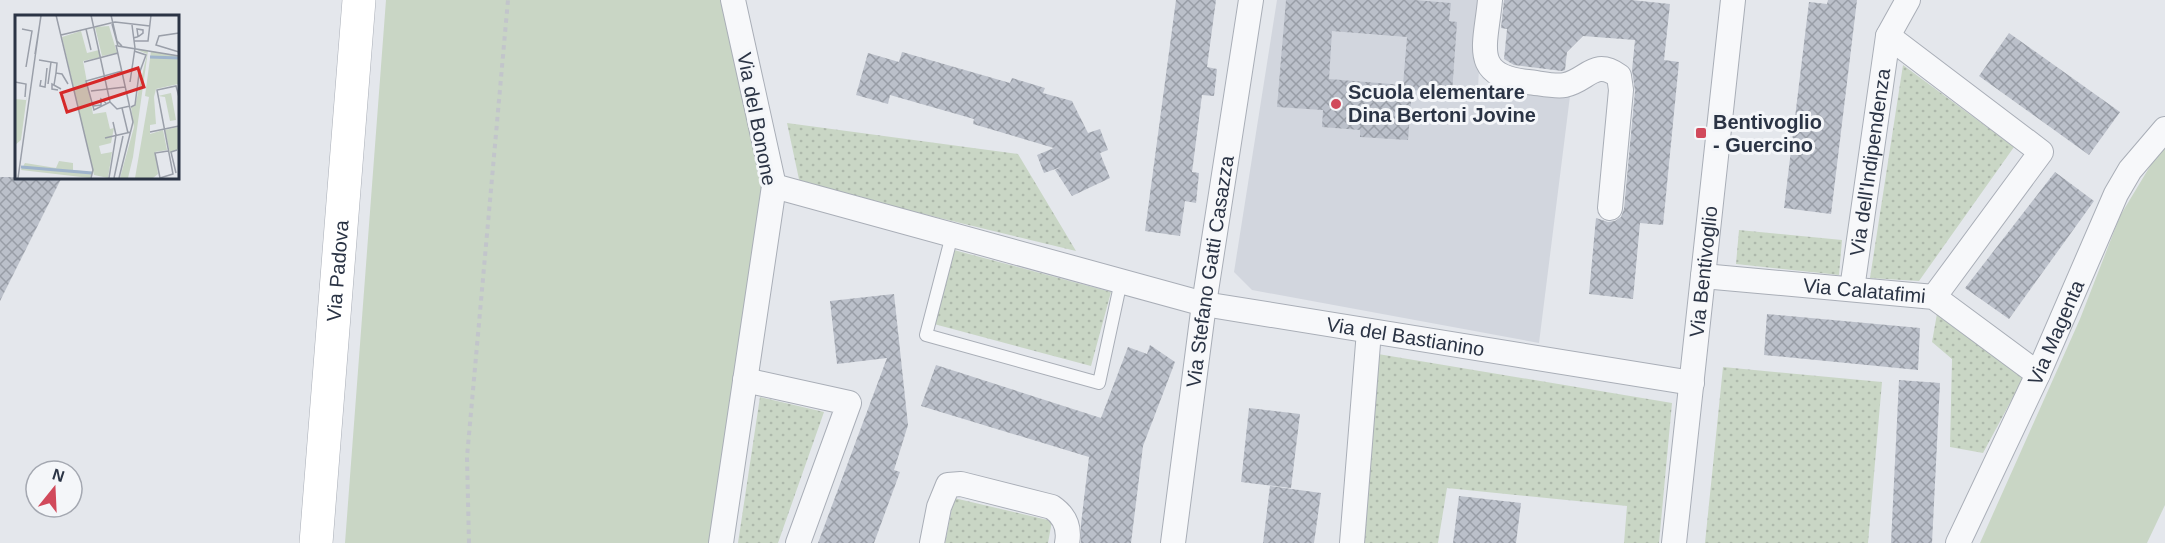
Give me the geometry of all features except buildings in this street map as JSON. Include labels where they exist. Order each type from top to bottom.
[{"type":"main road","name":"Via Padova","points":[[316,543],[359,0]]},
{"type":"street","name":"Via del Bonone","points":[[721,543],[774,186],[733,0]]},
{"type":"street","name":"Via Stefano Gatti Casazza","points":[[1173,543],[1204,304],[1251,0]]},
{"type":"street","points":[[1490,0],[1485,51],[1487,63],[1495,74],[1512,80],[1565,85],[1599,68],[1611,70],[1619,76],[1621,90],[1610,208]]},
{"type":"street","name":"Via Bentivoglio","points":[[1674,543],[1733,0]]},
{"type":"street","name":"Via dell'Indipendenza","points":[[1852,289],[1887,36],[1908,0]]},
{"type":"street","name":"Via dell'Indipendenza","points":[[1887,36],[2041,152],[1934,297]]},
{"type":"street","name":"Via Magenta","points":[[1958,543],[2038,374],[2116,194],[2130,170],[2165,129]]},
{"type":"street","name":"Via del Bastianino","points":[[774,186],[1204,304],[1692,383]]},
{"type":"street","name":"Via Calatafimi","points":[[1703,276],[1934,297],[2038,374]]},
{"type":"street","points":[[1352,543],[1369,331]]},
{"type":"street","points":[[745,380],[849,403],[798,543]]},
{"type":"street","points":[[932,543],[948,485],[961,484],[1052,507],[1060,513],[1067,524],[1067,543]]},
{"type":"lane","points":[[952,235],[926,335],[1099,383],[1121,281]]},
{"type":"path","points":[[469,543],[467,457],[508,0]]},
{"type":"shaded area","points":[[1277,0],[1482,0],[1478,89],[1570,96],[1539,343],[1252,290],[1234,272]]},
{"type":"green space","points":[[386,0],[722,0],[767,183],[711,543],[345,543]]},
{"type":"green space","points":[[1903,65],[2014,147],[1919,281],[1870,278]]},
{"type":"green space","points":[[787,123],[1018,154],[1076,251],[800,184]]},
{"type":"green space","points":[[2165,145],[2165,505],[2147,543],[1980,543],[2080,319],[2120,216]]},
{"type":"green space","points":[[1739,230],[1842,240],[1839,275],[1736,264]]},
{"type":"green space","points":[[954,250],[1111,292],[1091,366],[934,324]]},
{"type":"green space","points":[[1938,308],[2025,375],[1983,453],[1950,447],[1952,359],[1932,342]]},
{"type":"green space","points":[[1378,354],[1672,403],[1659,543],[1624,543],[1627,506],[1447,488],[1438,543],[1363,543]]},
{"type":"green space","points":[[1723,367],[1882,382],[1868,543],[1705,543]]},
{"type":"green space","points":[[760,397],[824,412],[778,543],[738,543]]},
{"type":"green space","points":[[954,498],[1052,521],[1048,543],[945,543]]},
{"type":"place","name":"Scuola elementare Dina Bertoni Jovine","points":[[1336,104]]},
{"type":"place","name":"Bentivoglio - Guercino","points":[[1701,133]]}]
